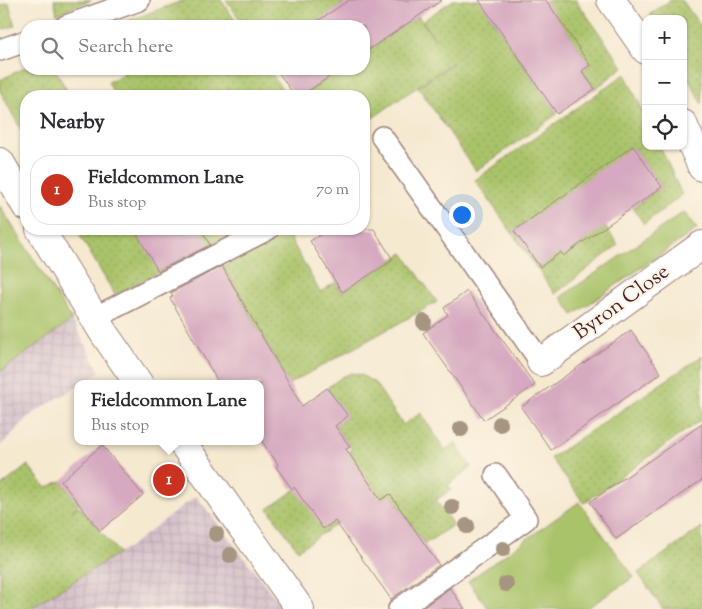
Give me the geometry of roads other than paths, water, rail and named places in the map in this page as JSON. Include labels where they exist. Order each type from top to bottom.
[{"type":"street","points":[[611,0],[642,44]]},
{"type":"street","points":[[687,133],[702,167]]},
{"type":"street","points":[[0,162],[20,196]]},
{"type":"street","points":[[44,235],[94,318],[137,380]]},
{"type":"street","name":"Byron Close","points":[[541,362],[702,245]]},
{"type":"street","points":[[184,445],[300,609]]},
{"type":"lane","points":[[83,20],[139,0]]},
{"type":"lane","points":[[0,50],[20,43]]},
{"type":"lane","points":[[382,137],[541,362]]},
{"type":"lane","points":[[94,318],[256,235]]},
{"type":"lane","points":[[399,609],[526,519],[496,475]]},
{"type":"place","name":"Fieldcommon Lane","points":[[169,480]]}]
